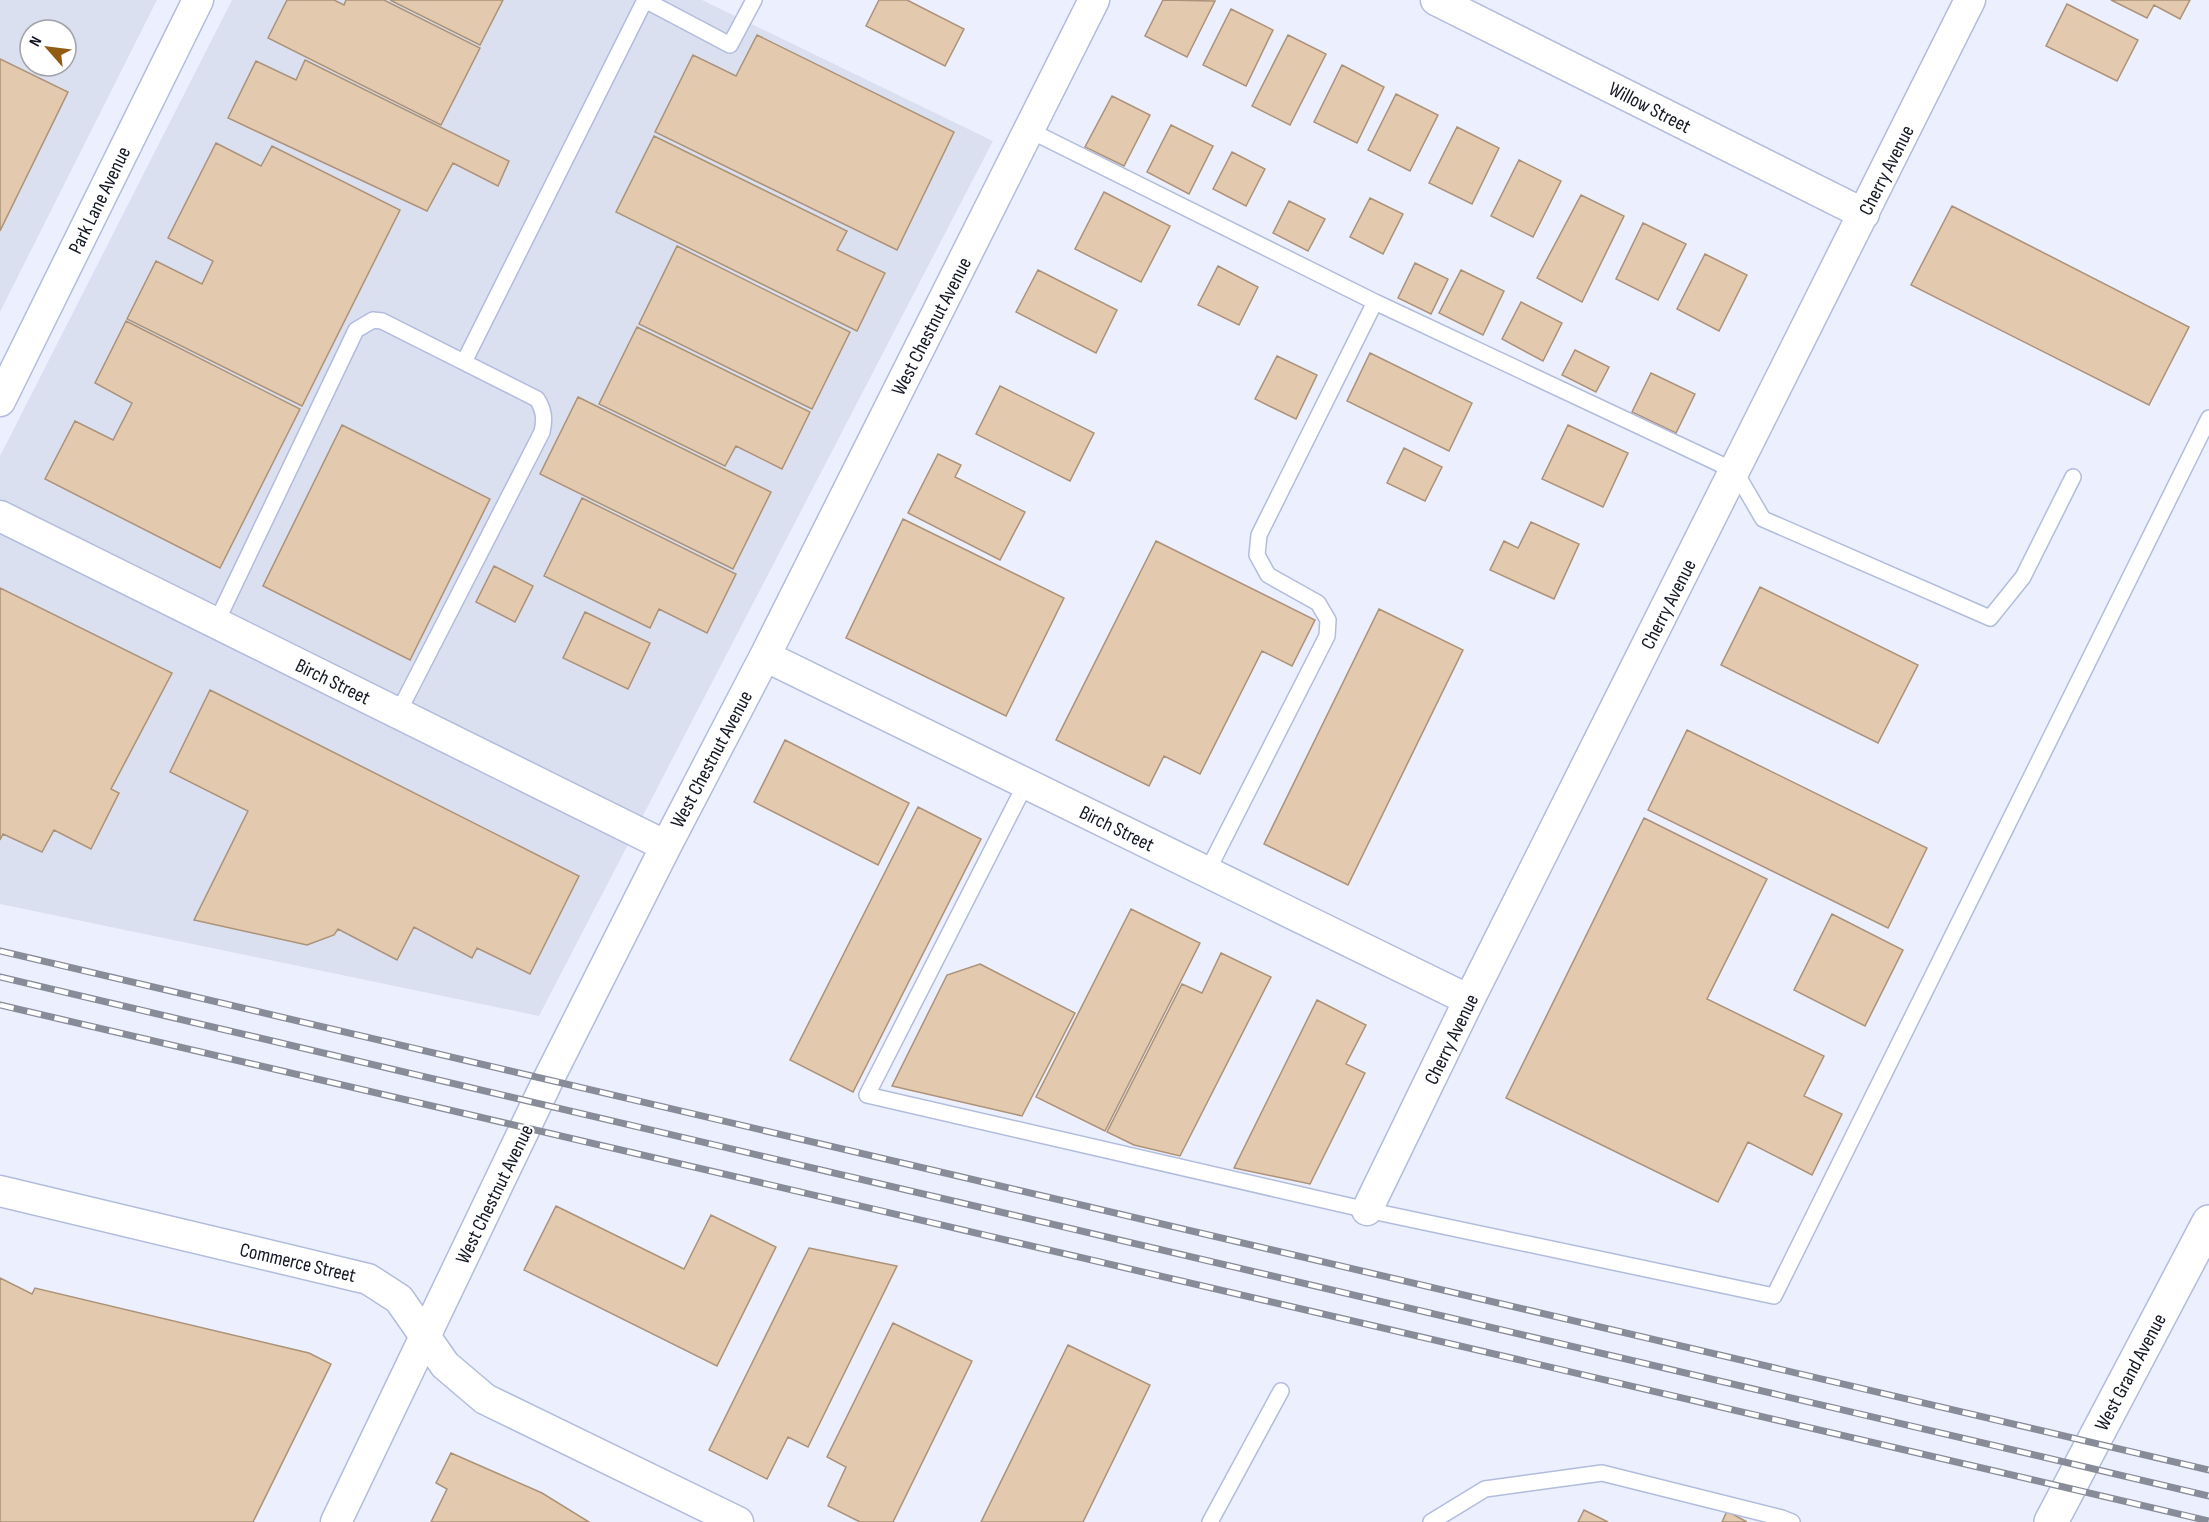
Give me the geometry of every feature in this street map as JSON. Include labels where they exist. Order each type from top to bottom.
[{"type":"main road","name":"West Grand Avenue","points":[[2051,1522],[2209,1222]]},
{"type":"street","name":"Park Lane Avenue","points":[[0,401],[198,0]]},
{"type":"street","name":"West Chestnut Avenue","points":[[336,1522],[548,1080],[765,656],[1094,0]]},
{"type":"street","name":"Willow Street","points":[[1436,0],[1864,214]]},
{"type":"street","name":"Cherry Avenue","points":[[1368,1210],[1469,1000],[1971,0]]},
{"type":"street","name":"Birch Street","points":[[0,516],[666,846]]},
{"type":"street","name":"Birch Street","points":[[765,656],[1469,1000]]},
{"type":"street","name":"Commerce Street","points":[[0,1191],[368,1279],[399,1299],[445,1365],[485,1398],[738,1522]]},
{"type":"lane","points":[[464,362],[645,0],[730,45],[754,0]]},
{"type":"lane","points":[[1029,130],[1375,302],[1735,471],[1763,519],[1990,618],[2023,577],[2073,477]]},
{"type":"lane","points":[[1207,872],[1326,636],[1328,620],[1318,603],[1268,575],[1257,555],[1259,535],[1375,302]]},
{"type":"lane","points":[[216,623],[356,330],[373,320],[382,321],[537,399],[543,409],[544,421],[542,432],[398,713]]},
{"type":"lane","points":[[1026,783],[867,1095],[1368,1210],[1774,1296],[2209,418]]},
{"type":"lane","points":[[1210,1522],[1281,1391]]},
{"type":"lane","points":[[1431,1522],[1485,1489],[1602,1473],[1792,1522]]},
{"type":"shaded area","points":[[0,0],[157,0],[0,312]]},
{"type":"shaded area","points":[[232,0],[702,0],[993,141],[539,1016],[0,904],[0,456]]},
{"type":"building","points":[[287,0],[334,0],[344,5],[346,0],[384,0],[480,48],[441,125],[268,38]]},
{"type":"building","points":[[390,0],[503,0],[480,45]]},
{"type":"building","points":[[879,0],[907,0],[964,29],[945,66],[866,26]]},
{"type":"building","points":[[1163,0],[1215,1],[1187,57],[1145,36]]},
{"type":"building","points":[[2111,0],[2190,0],[2180,19],[2154,5],[2147,18]]},
{"type":"building","points":[[2067,4],[2138,40],[2117,81],[2046,46]]},
{"type":"building","points":[[1231,9],[1273,30],[1246,86],[1203,65]]},
{"type":"building","points":[[757,35],[954,132],[897,250],[655,132],[693,55],[736,76]]},
{"type":"building","points":[[1288,35],[1326,54],[1290,125],[1252,106]]},
{"type":"building","points":[[0,59],[18,68],[18,78],[39,78],[68,92],[0,231]]},
{"type":"building","points":[[305,60],[509,161],[498,186],[453,163],[427,211],[228,118],[256,61],[296,80]]},
{"type":"building","points":[[1342,65],[1384,87],[1357,143],[1314,122]]},
{"type":"building","points":[[1396,94],[1438,115],[1410,171],[1368,150]]},
{"type":"building","points":[[1112,96],[1150,115],[1124,166],[1085,147]]},
{"type":"building","points":[[1171,125],[1213,146],[1189,194],[1147,172]]},
{"type":"building","points":[[1457,127],[1499,148],[1472,204],[1429,183]]},
{"type":"building","points":[[654,136],[847,231],[837,250],[885,273],[857,331],[616,212]]},
{"type":"building","points":[[216,143],[261,166],[272,146],[400,210],[302,406],[127,319],[156,261],[202,284],[213,261],[168,238]]},
{"type":"building","points":[[1232,152],[1265,169],[1246,206],[1213,189]]},
{"type":"building","points":[[1519,160],[1561,181],[1533,237],[1491,216]]},
{"type":"building","points":[[1104,192],[1170,226],[1141,282],[1075,249]]},
{"type":"building","points":[[1581,195],[1624,216],[1582,302],[1537,278]]},
{"type":"building","points":[[1370,198],[1403,214],[1383,254],[1350,237]]},
{"type":"building","points":[[1289,201],[1325,219],[1308,251],[1273,233]]},
{"type":"building","points":[[1952,206],[2189,327],[2149,405],[1911,285]]},
{"type":"building","points":[[1643,223],[1686,244],[1658,300],[1616,279]]},
{"type":"building","points":[[677,246],[850,332],[812,409],[639,324]]},
{"type":"building","points":[[1705,254],[1747,275],[1719,331],[1677,309]]},
{"type":"building","points":[[1415,263],[1448,279],[1431,314],[1398,298]]},
{"type":"building","points":[[1218,266],[1258,287],[1239,325],[1198,305]]},
{"type":"building","points":[[1038,270],[1117,310],[1096,353],[1016,312]]},
{"type":"building","points":[[1461,270],[1504,291],[1483,335],[1439,313]]},
{"type":"building","points":[[1521,302],[1562,323],[1543,361],[1502,339]]},
{"type":"building","points":[[126,321],[300,409],[220,568],[45,479],[75,421],[113,440],[132,403],[95,383]]},
{"type":"building","points":[[637,327],[810,412],[782,469],[736,446],[725,466],[599,404]]},
{"type":"building","points":[[1575,350],[1609,367],[1596,392],[1562,375]]},
{"type":"building","points":[[1370,353],[1472,403],[1449,451],[1347,401]]},
{"type":"building","points":[[1277,356],[1317,375],[1296,419],[1255,399]]},
{"type":"building","points":[[1651,373],[1695,394],[1676,433],[1632,412]]},
{"type":"building","points":[[1000,386],[1094,433],[1070,481],[976,434]]},
{"type":"building","points":[[578,397],[771,492],[733,569],[540,474]]},
{"type":"building","points":[[342,425],[490,499],[410,660],[263,586]]},
{"type":"building","points":[[1568,425],[1628,453],[1603,507],[1542,479]]},
{"type":"building","points":[[1404,448],[1442,467],[1425,501],[1387,483]]},
{"type":"building","points":[[938,454],[961,465],[955,477],[1025,512],[1000,560],[908,513]]},
{"type":"building","points":[[582,498],[736,574],[707,633],[659,609],[650,628],[544,576]]},
{"type":"building","points":[[903,519],[1064,598],[1006,716],[846,638]]},
{"type":"building","points":[[1531,522],[1579,544],[1554,599],[1490,570],[1504,541],[1518,548]]},
{"type":"building","points":[[1156,541],[1315,620],[1292,666],[1262,651],[1200,774],[1164,756],[1149,786],[1056,740]]},
{"type":"building","points":[[494,566],[533,586],[515,622],[476,602]]},
{"type":"building","points":[[1760,587],[1918,665],[1878,743],[1721,665]]},
{"type":"building","points":[[0,588],[172,673],[111,789],[119,793],[91,849],[54,830],[42,852],[3,834],[0,840]]},
{"type":"building","points":[[1379,609],[1463,650],[1348,885],[1264,844]]},
{"type":"building","points":[[585,612],[650,643],[628,689],[563,658]]},
{"type":"building","points":[[210,690],[579,876],[530,974],[477,948],[472,958],[414,927],[397,960],[338,929],[334,935],[307,945],[194,920],[248,811],[170,772]]},
{"type":"building","points":[[1687,730],[1927,848],[1888,928],[1648,810]]},
{"type":"building","points":[[785,740],[909,803],[878,865],[754,802]]},
{"type":"building","points":[[918,807],[981,839],[853,1092],[790,1060]]},
{"type":"building","points":[[1644,818],[1767,879],[1707,999],[1824,1056],[1804,1096],[1842,1114],[1812,1175],[1748,1142],[1718,1202],[1506,1098]]},
{"type":"building","points":[[1131,909],[1200,943],[1105,1131],[1036,1097]]},
{"type":"building","points":[[1832,914],[1903,950],[1865,1026],[1794,990]]},
{"type":"building","points":[[1221,953],[1271,977],[1180,1156],[1134,1145],[1107,1132],[1182,984],[1202,993]]},
{"type":"building","points":[[980,964],[1075,1013],[1022,1116],[892,1086],[947,975]]},
{"type":"building","points":[[1317,1000],[1366,1025],[1346,1064],[1365,1073],[1310,1184],[1234,1168]]},
{"type":"building","points":[[556,1206],[684,1269],[711,1215],[776,1247],[717,1366],[524,1270]]},
{"type":"building","points":[[809,1248],[897,1266],[808,1447],[788,1437],[767,1479],[709,1450]]},
{"type":"building","points":[[0,1278],[32,1294],[35,1288],[309,1353],[331,1364],[253,1522],[0,1522]]},
{"type":"building","points":[[893,1323],[972,1361],[893,1522],[860,1522],[828,1506],[846,1467],[827,1457]]},
{"type":"building","points":[[1068,1345],[1150,1385],[1083,1522],[981,1522]]},
{"type":"building","points":[[451,1453],[542,1493],[589,1522],[431,1522],[447,1489],[436,1483]]},
{"type":"building","points":[[1584,1510],[1608,1522],[1578,1522]]},
{"type":"building","points":[[1727,1511],[1747,1522],[1722,1522]]},
{"type":"railway","points":[[0,951],[2209,1470]]},
{"type":"railway","points":[[0,977],[2209,1496]]},
{"type":"railway","points":[[0,1005],[2209,1521]]}]
